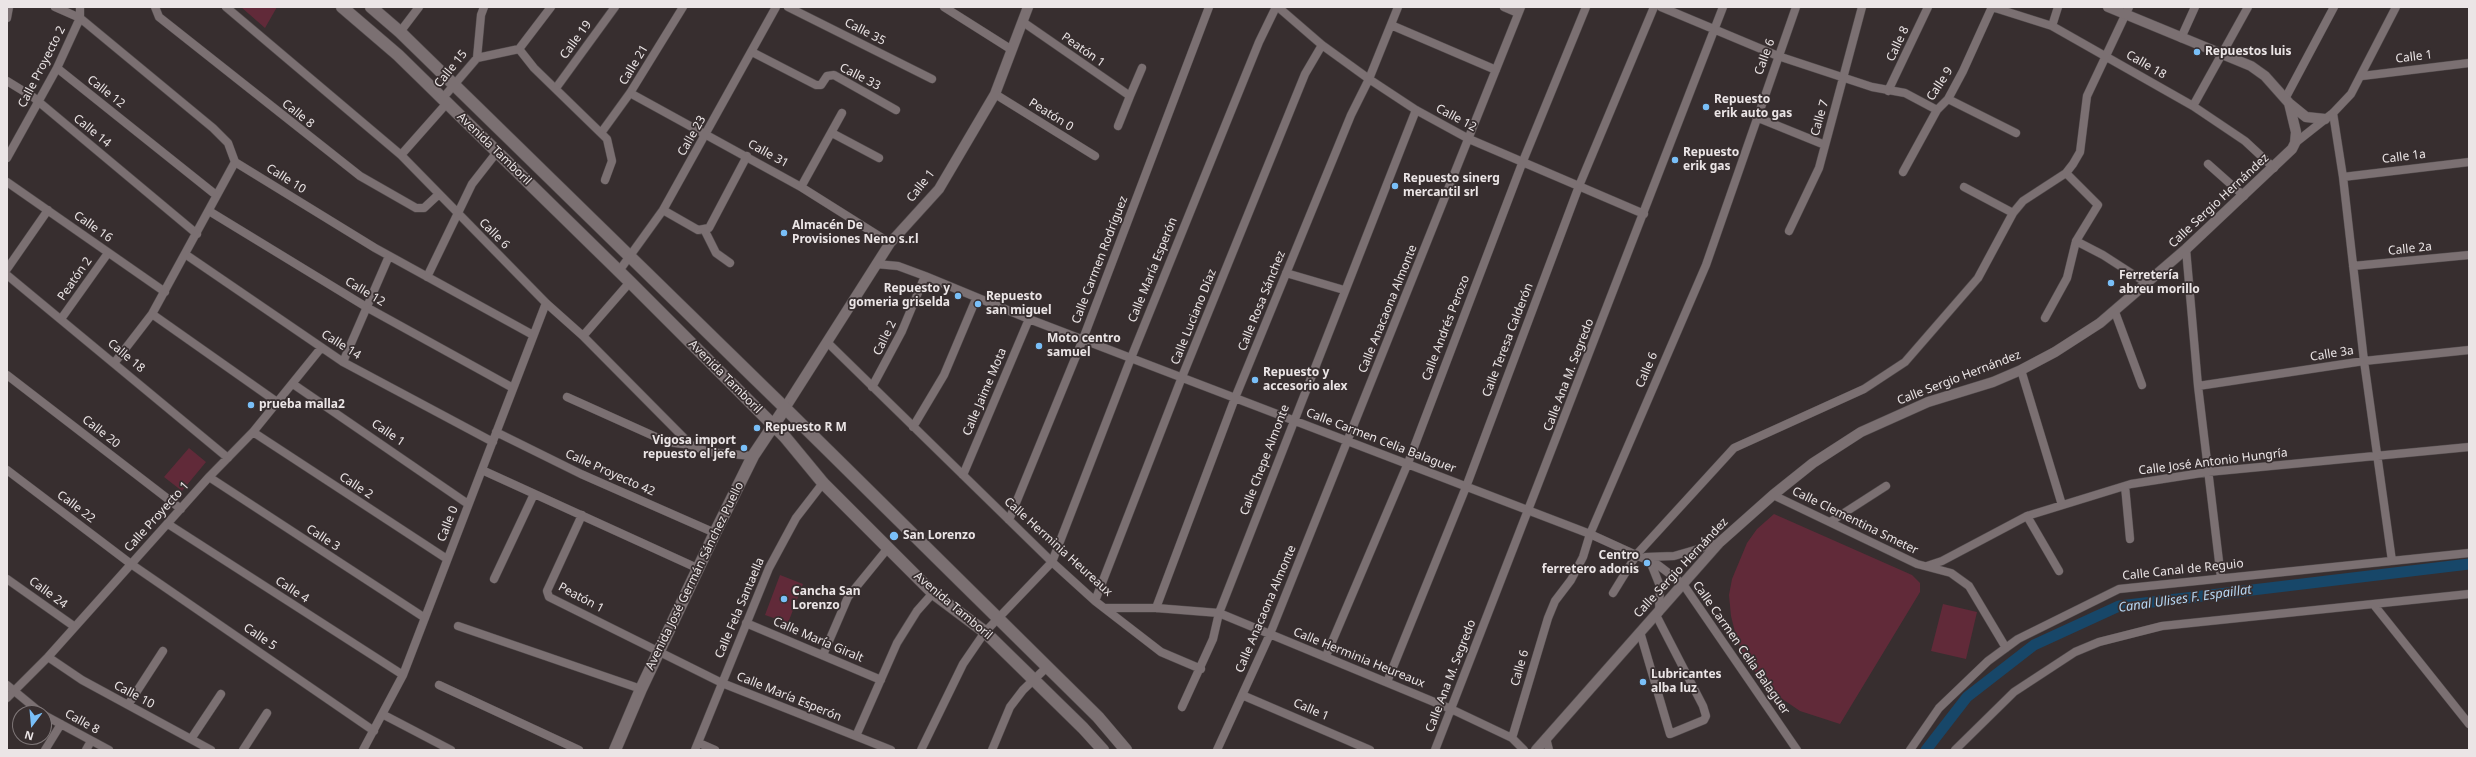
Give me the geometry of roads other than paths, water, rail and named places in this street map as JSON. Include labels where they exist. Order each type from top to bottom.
[{"type":"main road","name":"Avenida Tamboril","points":[[342,7],[376,34],[619,271],[774,426],[823,483],[933,593],[985,632],[1103,750]]},
{"type":"main road","name":"Avenida Tamboril","points":[[371,7],[400,32],[998,618],[1098,717],[1121,748]]},
{"type":"main road","name":"Avenida José Germán Sánchez Puello","points":[[615,750],[658,651],[697,568],[753,456],[785,408]]},
{"type":"street","points":[[7,18],[9,7]]},
{"type":"street","points":[[55,7],[80,18],[213,128],[228,143],[235,162],[152,314],[115,362]]},
{"type":"street","name":"Calle Proyecto 2","points":[[7,158],[57,68],[80,18],[80,7]]},
{"type":"street","name":"Calle 8","points":[[155,7],[155,12],[163,21],[360,176],[416,208],[424,208],[439,194]]},
{"type":"street","name":"Calle 6","points":[[226,7],[401,155],[456,213],[546,303],[583,336],[691,445],[708,452],[753,456]]},
{"type":"street","points":[[400,32],[419,7]]},
{"type":"street","points":[[477,58],[519,49],[551,7]]},
{"type":"street","name":"Calle 19","points":[[556,88],[615,7]]},
{"type":"street","name":"Calle 21","points":[[601,133],[630,93],[683,7]]},
{"type":"street","name":"Calle 23","points":[[619,271],[663,210],[776,7]]},
{"type":"street","name":"Calle 35","points":[[788,7],[932,79]]},
{"type":"street","points":[[944,7],[1012,50]]},
{"type":"street","name":"Calle 1","points":[[785,408],[890,243],[939,189],[995,94],[1028,7]]},
{"type":"street","name":"Calle Carmen Rodríguez","points":[[1009,520],[1083,339],[1209,7]]},
{"type":"street","name":"Calle 12","points":[[1277,7],[1322,45],[1369,79],[1416,110],[1469,139],[1644,214]]},
{"type":"street","name":"Calle María Esperón","points":[[921,750],[963,664],[985,632],[1052,562],[1131,358],[1259,42],[1277,7]]},
{"type":"street","name":"Calle Rosa Sánchez","points":[[1156,608],[1235,398],[1351,115],[1369,79],[1398,7]]},
{"type":"street","points":[[1504,7],[1520,10]]},
{"type":"street","name":"Calle Andrés Perozo","points":[[1326,656],[1408,464],[1523,161],[1586,7]]},
{"type":"street","name":"Calle Teresa Calderón","points":[[1387,682],[1466,487],[1579,186],[1654,7]]},
{"type":"street","points":[[1661,7],[1778,56],[1888,91],[1905,93],[1937,110]]},
{"type":"street","name":"Calle Ana M. Segredo","points":[[1435,750],[1529,512],[1723,7]]},
{"type":"street","name":"Calle 6","points":[[1512,738],[1548,618],[1555,601],[1571,580],[1583,557],[1590,534],[1706,265],[1756,117],[1796,7]]},
{"type":"street","name":"Calle 7","points":[[1789,231],[1819,168],[1862,7]]},
{"type":"street","name":"Calle 8","points":[[1888,91],[1928,7]]},
{"type":"street","name":"Calle 18","points":[[1992,7],[2052,26],[2106,56],[2193,106],[2245,141],[2274,168]]},
{"type":"street","name":"Calle 9","points":[[1903,172],[1937,110],[1948,98],[1992,7]]},
{"type":"street","points":[[2052,26],[2058,7]]},
{"type":"street","points":[[2108,7],[2128,11],[2181,38],[2221,53],[2258,71],[2306,116],[2329,116],[2343,176],[2376,456],[2392,561]]},
{"type":"street","points":[[2181,38],[2195,7]]},
{"type":"street","points":[[2193,106],[2221,53],[2248,7]]},
{"type":"street","points":[[2295,143],[2295,122],[2288,100],[2334,7]]},
{"type":"street","name":"Calle Sergio Hernández","points":[[1536,750],[1640,632],[1658,614],[1719,543],[1773,495],[1813,463],[1861,432],[1928,402],[1993,382],[2021,370],[2055,352],[2115,312],[2148,284],[2274,168],[2295,143],[2329,116],[2351,94],[2362,76],[2396,7]]},
{"type":"street","name":"Calle 15","points":[[401,155],[445,101],[454,85],[477,58],[482,8]]},
{"type":"street","name":"Calle Anacaona Almonte","points":[[1217,750],[1270,634],[1520,10]]},
{"type":"street","points":[[1613,593],[1639,555],[1734,448],[1864,389],[1905,362],[1978,278],[2013,213],[2023,202],[2066,173],[2080,152],[2087,96],[2128,11]]},
{"type":"street","name":"Peatón 1","points":[[1023,22],[1130,96]]},
{"type":"street","points":[[1391,24],[1496,70]]},
{"type":"street","name":"Calle Luciano Díaz","points":[[1095,601],[1182,378],[1305,74],[1322,45]]},
{"type":"street","points":[[519,49],[534,68],[607,139],[611,150],[610,170],[605,180]]},
{"type":"street","name":"Calle 33","points":[[752,52],[816,85],[821,85],[827,76],[834,75],[896,110]]},
{"type":"street","name":"Calle 1","points":[[2362,76],[2469,63]]},
{"type":"street","name":"Calle 12","points":[[57,68],[216,195]]},
{"type":"street","points":[[1118,126],[1142,68]]},
{"type":"street","name":"Calle 14","points":[[7,81],[38,102],[197,234]]},
{"type":"street","name":"Calle 31","points":[[630,93],[801,187],[890,243]]},
{"type":"street","name":"Peatón 0","points":[[995,94],[1095,156]]},
{"type":"street","points":[[1948,98],[2016,133]]},
{"type":"street","name":"Calle Chepe Almonte","points":[[1182,707],[1201,669],[1213,640],[1219,613],[1344,290],[1416,110]]},
{"type":"street","points":[[801,187],[842,113]]},
{"type":"street","points":[[1756,117],[1825,146]]},
{"type":"street","points":[[832,133],[879,158]]},
{"type":"street","points":[[427,277],[456,213],[477,176],[497,152]]},
{"type":"street","points":[[705,230],[711,225],[747,156]]},
{"type":"street","name":"Calle 10","points":[[235,162],[389,256],[533,335]]},
{"type":"street","name":"Calle 1a","points":[[2343,176],[2469,162]]},
{"type":"street","points":[[2208,164],[2244,196]]},
{"type":"street","points":[[2045,318],[2067,278],[2076,241],[2098,205],[2066,173]]},
{"type":"street","name":"Calle 16","points":[[7,182],[164,292]]},
{"type":"street","points":[[1964,187],[2013,213]]},
{"type":"street","points":[[7,269],[48,210]]},
{"type":"street","points":[[663,210],[692,227],[705,230]]},
{"type":"street","name":"Calle 12","points":[[209,211],[368,308],[513,388]]},
{"type":"street","points":[[705,230],[716,253],[730,263]]},
{"type":"street","points":[[2076,241],[2103,255],[2148,284]]},
{"type":"street","points":[[2186,249],[2198,386],[2221,578]]},
{"type":"street","name":"Peatón 2","points":[[61,319],[108,253]]},
{"type":"street","name":"Calle 14","points":[[185,254],[343,362],[493,442]]},
{"type":"street","name":"Calle 2a","points":[[2354,266],[2469,255]]},
{"type":"street","points":[[343,362],[368,308],[389,256]]},
{"type":"street","name":"Calle Carmen Celia Balaguer","points":[[876,264],[898,266],[925,276],[976,299],[1029,320],[1083,339],[1529,512],[1590,534],[1639,555],[1666,570],[1683,584],[1797,750]]},
{"type":"street","points":[[1286,273],[1344,290]]},
{"type":"street","name":"Calle 18","points":[[7,275],[115,362],[228,458]]},
{"type":"street","name":"Calle 2","points":[[872,387],[902,331],[925,276]]},
{"type":"street","points":[[583,336],[630,282]]},
{"type":"street","points":[[913,426],[944,375],[976,299]]},
{"type":"street","name":"Calle 0","points":[[363,750],[384,715],[403,675],[546,303]]},
{"type":"street","points":[[2115,312],[2142,385]]},
{"type":"street","points":[[152,314],[277,402]]},
{"type":"street","name":"Calle Jaime Mota","points":[[963,474],[1029,320]]},
{"type":"street","name":"Calle Herminia Heureaux","points":[[827,342],[1052,562],[1095,601],[1105,608],[1156,608],[1219,613],[1451,709],[1512,738],[1524,750]]},
{"type":"street","name":"Calle Proyecto 1","points":[[7,698],[48,657],[209,477],[253,432],[321,348]]},
{"type":"street","name":"Calle 3a","points":[[2198,386],[2364,361],[2469,350]]},
{"type":"street","points":[[2021,370],[2062,505]]},
{"type":"street","name":"Calle 20","points":[[7,375],[181,509]]},
{"type":"street","name":"Calle 1","points":[[293,384],[468,504]]},
{"type":"street","points":[[568,397],[667,442],[691,445]]},
{"type":"street","name":"Calle 2","points":[[253,432],[447,559]]},
{"type":"street","name":"Calle Proyecto 42","points":[[496,432],[581,474],[715,533]]},
{"type":"street","name":"Calle José Antonio Hungría","points":[[1927,566],[1942,561],[2027,516],[2125,486],[2208,472],[2469,447]]},
{"type":"street","name":"Calle 22","points":[[7,470],[131,564]]},
{"type":"street","points":[[482,470],[697,568]]},
{"type":"street","name":"Calle 3","points":[[209,477],[425,618]]},
{"type":"street","name":"Calle Fela Santaella","points":[[697,747],[769,568],[796,518],[823,483]]},
{"type":"street","points":[[1830,522],[1886,486]]},
{"type":"street","points":[[2125,486],[2130,539]]},
{"type":"street","points":[[494,579],[534,494]]},
{"type":"street","name":"Calle Clementina Smeter","points":[[1773,495],[1917,564],[1951,573],[1969,586],[2006,648]]},
{"type":"street","name":"Peatón 1","points":[[582,515],[547,594],[658,651]]},
{"type":"street","points":[[2027,516],[2059,571]]},
{"type":"street","name":"Calle 4","points":[[168,524],[403,675]]},
{"type":"street","points":[[1639,555],[1674,556],[1719,543]]},
{"type":"street","points":[[823,655],[848,598],[888,548]]},
{"type":"street","name":"Calle Canal de Reguio","points":[[1910,750],[1939,708],[1982,666],[2018,639],[2119,589],[2469,553]]},
{"type":"street","points":[[1640,632],[1670,734],[1704,720],[1706,716],[1703,706],[1658,614],[1660,586],[1650,561]]},
{"type":"street","name":"Calle 5","points":[[131,564],[374,731]]},
{"type":"street","name":"Calle 24","points":[[7,579],[75,627]]},
{"type":"street","points":[[856,736],[908,624],[933,593]]},
{"type":"street","points":[[1955,750],[2014,692],[2075,652],[2099,642],[2162,626],[2469,594]]},
{"type":"street","points":[[2374,604],[2469,724]]},
{"type":"street","points":[[1105,608],[1161,652],[1201,669]]},
{"type":"street","name":"Calle María Giralt","points":[[746,623],[881,680]]},
{"type":"street","points":[[458,626],[641,690]]},
{"type":"street","points":[[128,705],[163,651]]},
{"type":"street","name":"Calle María Esperón","points":[[658,651],[722,683],[891,750]]},
{"type":"street","name":"Calle 10","points":[[48,657],[64,669],[211,750]]},
{"type":"street","points":[[992,750],[1010,706],[1047,667]]},
{"type":"street","points":[[7,685],[31,705]]},
{"type":"street","points":[[439,685],[579,750]]},
{"type":"street","points":[[192,740],[221,694]]},
{"type":"street","name":"Calle 1","points":[[1242,695],[1370,750]]},
{"type":"street","points":[[243,750],[267,713]]},
{"type":"street","points":[[384,715],[451,750]]},
{"type":"street","name":"Calle 8","points":[[52,719],[109,750]]},
{"type":"street","points":[[46,750],[61,724]]},
{"type":"street","points":[[1546,738],[1549,750]]},
{"type":"street","points":[[86,750],[91,741]]},
{"type":"street","points":[[697,747],[715,750]]},
{"type":"waterway","name":"Canal Ulises F. Espaillat","points":[[1926,750],[1967,697],[2034,645],[2119,606],[2469,564]]},
{"type":"place","name":"Repuestos luis","points":[[2197,52]]},
{"type":"place","name":"Repuesto erik auto gas","points":[[1706,107]]},
{"type":"place","name":"Repuesto erik gas","points":[[1675,160]]},
{"type":"place","name":"Repuesto sinerg mercantil srl","points":[[1395,186]]},
{"type":"place","name":"Almacén De Provisiones Neno s.r.l","points":[[784,233]]},
{"type":"place","name":"Ferretería abreu morillo","points":[[2111,283]]},
{"type":"place","name":"Repuesto y gomeria griselda","points":[[958,296]]},
{"type":"place","name":"Repuesto san miguel","points":[[978,304]]},
{"type":"place","name":"Moto centro samuel","points":[[1039,346]]},
{"type":"place","name":"Repuesto y accesorio alex","points":[[1255,380]]},
{"type":"place","name":"prueba malla2","points":[[251,405]]},
{"type":"place","name":"Repuesto R M","points":[[757,428]]},
{"type":"place","name":"Vigosa import repuesto el jefe","points":[[744,448]]},
{"type":"place","name":"San Lorenzo","points":[[894,536]]},
{"type":"place","name":"Centro ferretero adonis","points":[[1647,563]]},
{"type":"place","name":"Cancha San Lorenzo","points":[[784,599]]},
{"type":"place","name":"Lubricantes alba luz","points":[[1643,682]]}]
